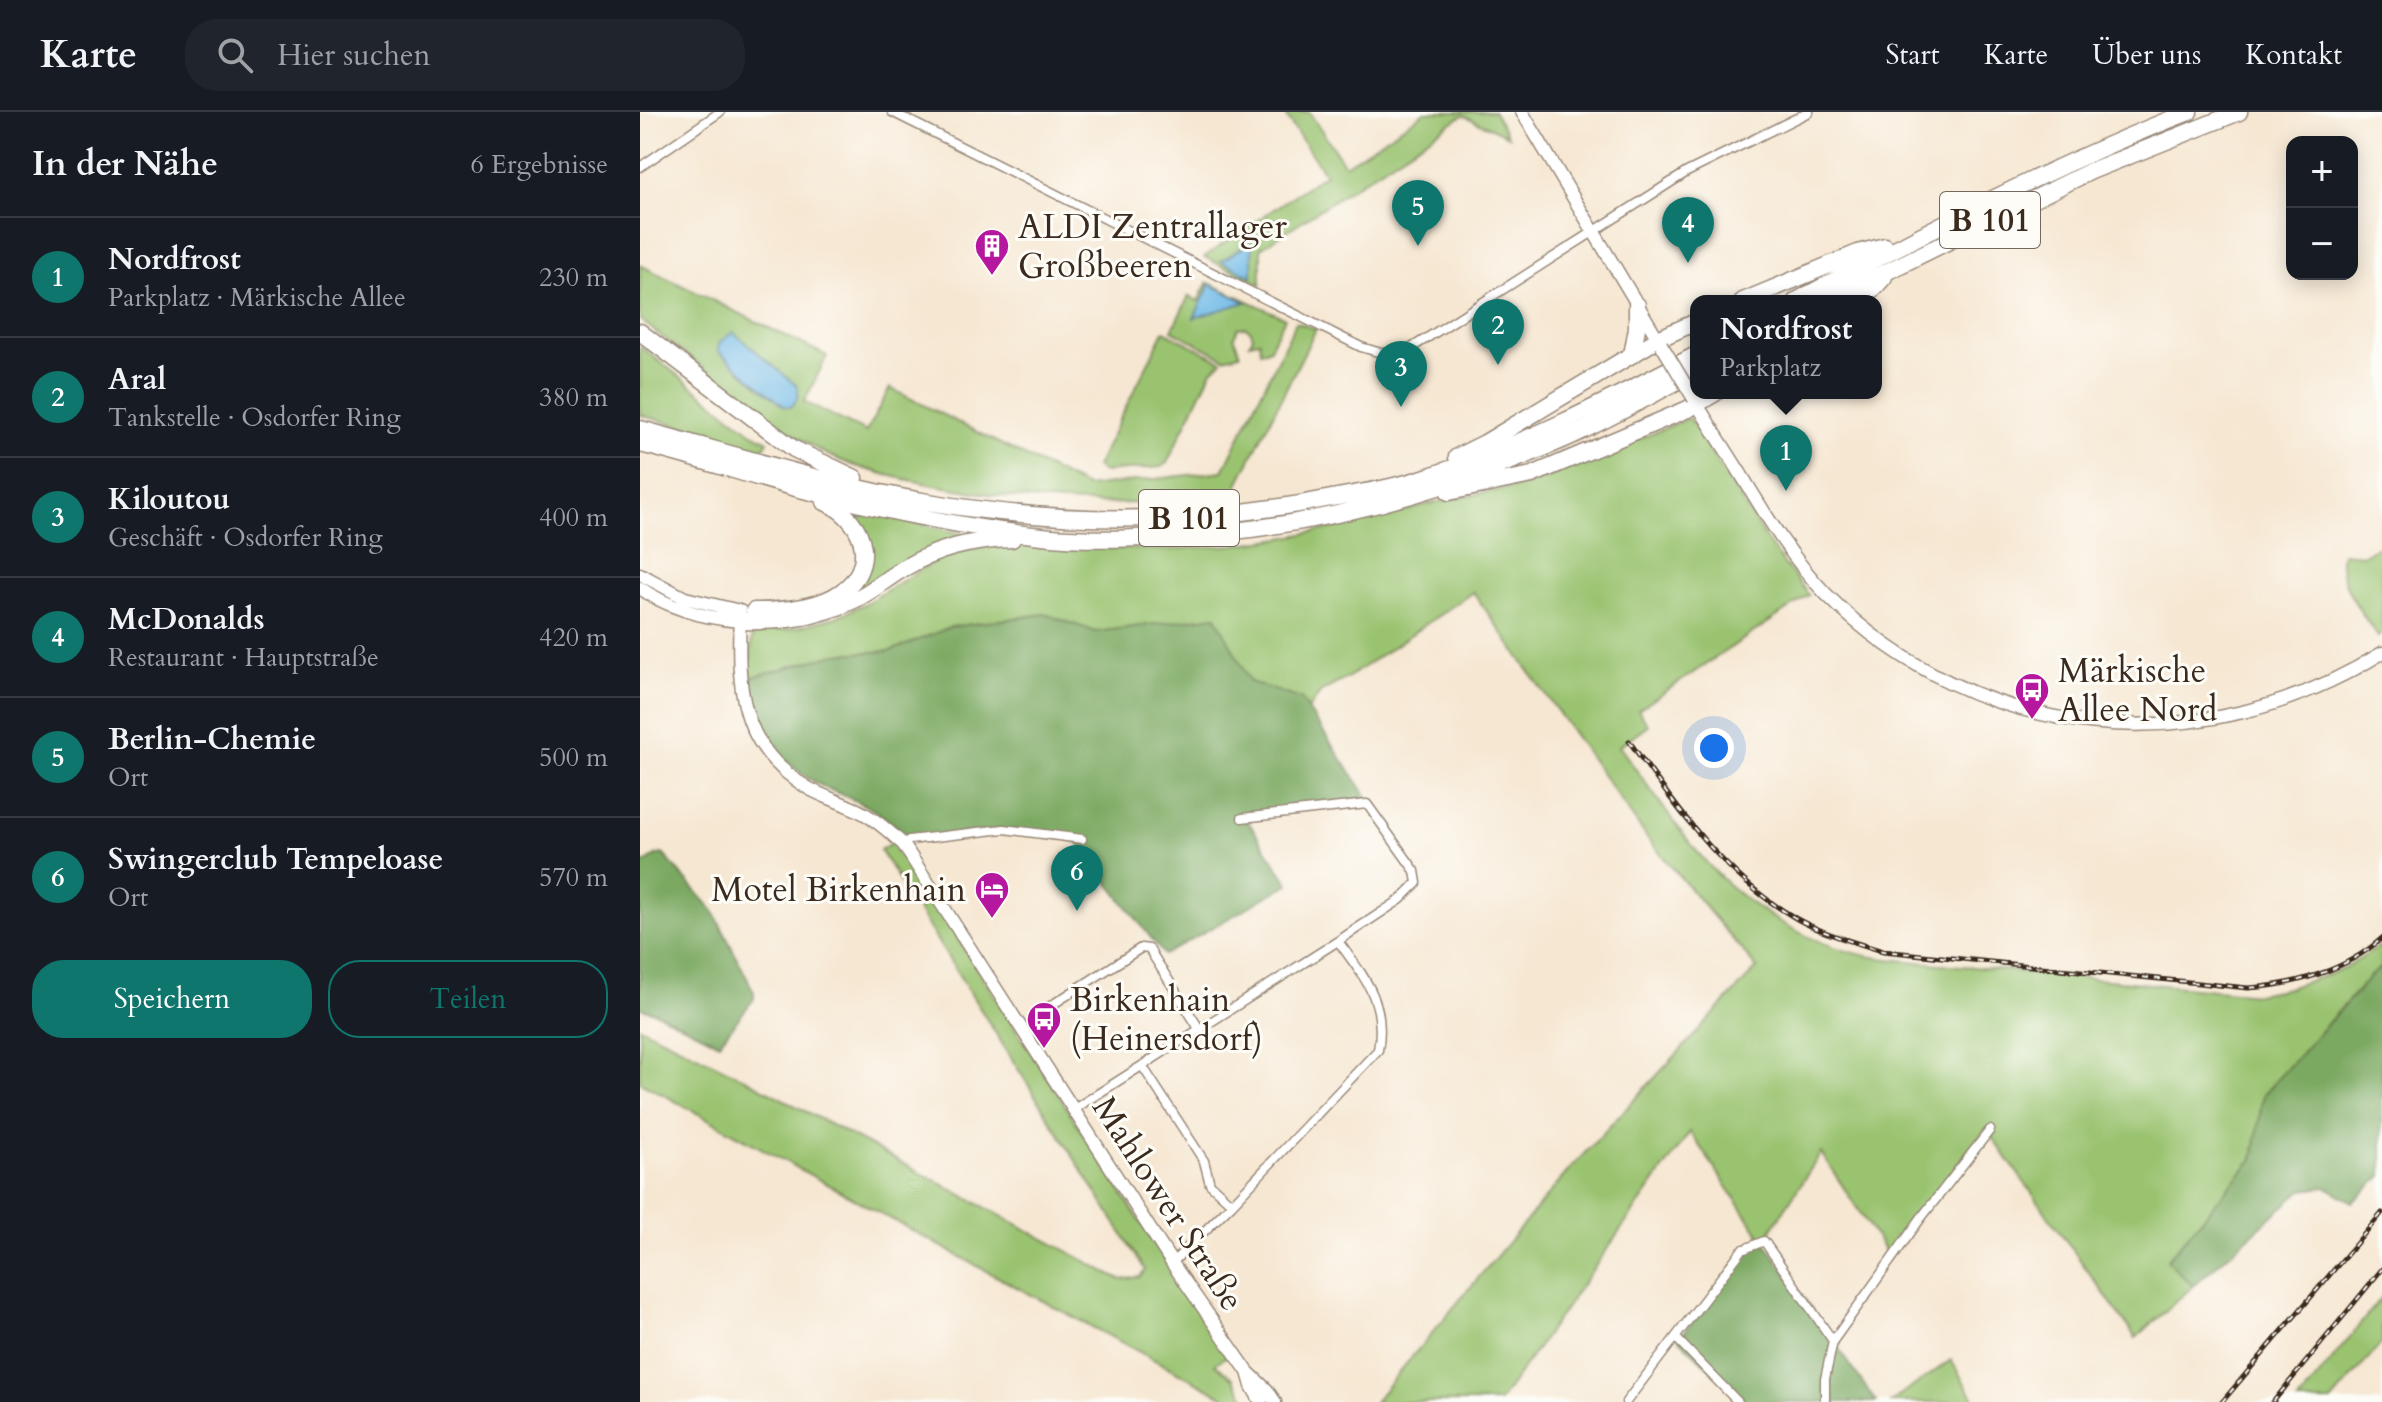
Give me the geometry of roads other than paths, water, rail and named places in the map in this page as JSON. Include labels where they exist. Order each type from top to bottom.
[{"type":"highway","name":"B 101","points":[[1807,295],[1909,240],[2099,149],[2189,112]]},
{"type":"highway","name":"B 101","points":[[1839,295],[2091,171],[2239,112]]},
{"type":"highway","points":[[1757,295],[1858,253],[1909,240]]},
{"type":"highway","points":[[1863,295],[1890,270]]},
{"type":"highway","points":[[1632,355],[1637,305]]},
{"type":"highway","points":[[1382,488],[1485,443],[1632,355],[1690,325]]},
{"type":"highway","points":[[640,332],[794,449],[900,497]]},
{"type":"highway","name":"B 101","points":[[640,429],[900,497],[994,512],[1117,520],[1233,515],[1281,509],[1382,488],[1479,459],[1563,423],[1690,358]]},
{"type":"highway","name":"B 101","points":[[640,444],[791,486],[934,520],[1042,536],[1119,540],[1282,525],[1423,493],[1568,437],[1690,374]]},
{"type":"highway","points":[[1423,493],[1477,487],[1532,475],[1702,399]]},
{"type":"highway","points":[[740,616],[826,600],[849,586],[859,569],[863,550],[860,535],[848,515],[791,486]]},
{"type":"highway","points":[[740,616],[778,622],[814,615],[851,602],[906,566],[932,555],[986,540],[1042,536]]},
{"type":"main road","points":[[1522,112],[1690,392]]},
{"type":"main road","points":[[1694,399],[1770,522],[1825,592],[1862,627],[1895,651],[1957,686],[2001,703],[2034,713],[2085,721],[2128,725],[2192,723],[2291,699],[2338,679],[2382,653]]},
{"type":"main road","points":[[640,574],[685,598],[740,616]]},
{"type":"main road","points":[[640,588],[681,610],[713,619],[740,616]]},
{"type":"main road","name":"Mahlower Straße","points":[[740,616],[738,679],[742,700],[752,728],[773,759],[808,788],[868,816],[903,844],[1172,1263],[1248,1372],[1275,1402]]},
{"type":"main road","name":"Mahlower Straße","points":[[1248,1372],[1261,1402]]},
{"type":"street","points":[[640,167],[720,112]]},
{"type":"street","points":[[892,112],[1361,347],[1381,353],[1405,352],[1710,159],[1809,112]]},
{"type":"street","points":[[1074,1109],[1338,941],[1400,900],[1417,883],[1415,871],[1367,804],[1242,818]]},
{"type":"street","points":[[903,844],[909,840],[1004,829],[1082,839]]},
{"type":"street","points":[[1172,1263],[1378,1050],[1381,1036],[1371,986],[1338,941]]},
{"type":"street","points":[[1044,1010],[1141,948],[1149,949],[1200,1030]]},
{"type":"street","points":[[1143,1067],[1204,1161],[1210,1184],[1232,1204]]},
{"type":"street","points":[[1825,1402],[1825,1379],[1833,1341],[1921,1218],[1990,1130]]},
{"type":"street","points":[[1626,1402],[1742,1250],[1764,1241],[1833,1341]]},
{"type":"street","points":[[1677,1339],[1738,1402]]},
{"type":"water","points":[[1252,242],[1252,277],[1221,261]]},
{"type":"water","points":[[1210,284],[1246,302],[1194,318]]},
{"type":"water","points":[[733,332],[797,386],[797,397],[791,407],[784,406],[718,351],[719,343]]},
{"type":"railway","points":[[1629,741],[1704,839],[1747,883],[1797,919],[1883,951],[2248,988],[2320,974],[2353,959],[2382,938]]},
{"type":"railway","points":[[2222,1402],[2382,1213]]},
{"type":"railway","points":[[2273,1402],[2382,1269]]},
{"type":"place","name":"Berlin-Chemie","points":[[1418,246]]},
{"type":"place","name":"McDonalds","points":[[1688,263]]},
{"type":"place","name":"ALDI Zentrallager Großbeeren","points":[[992,277]]},
{"type":"place","name":"Aral","points":[[1498,365]]},
{"type":"place","name":"Kiloutou","points":[[1401,407]]},
{"type":"place","name":"Nordfrost","points":[[1786,491]]},
{"type":"place","name":"Märkische Allee Nord","points":[[2032,721]]},
{"type":"place","name":"Swingerclub Tempeloase","points":[[1077,911]]},
{"type":"place","name":"Motel Birkenhain","points":[[992,920]]},
{"type":"place","name":"Birkenhain (Heinersdorf)","points":[[1044,1050]]}]
